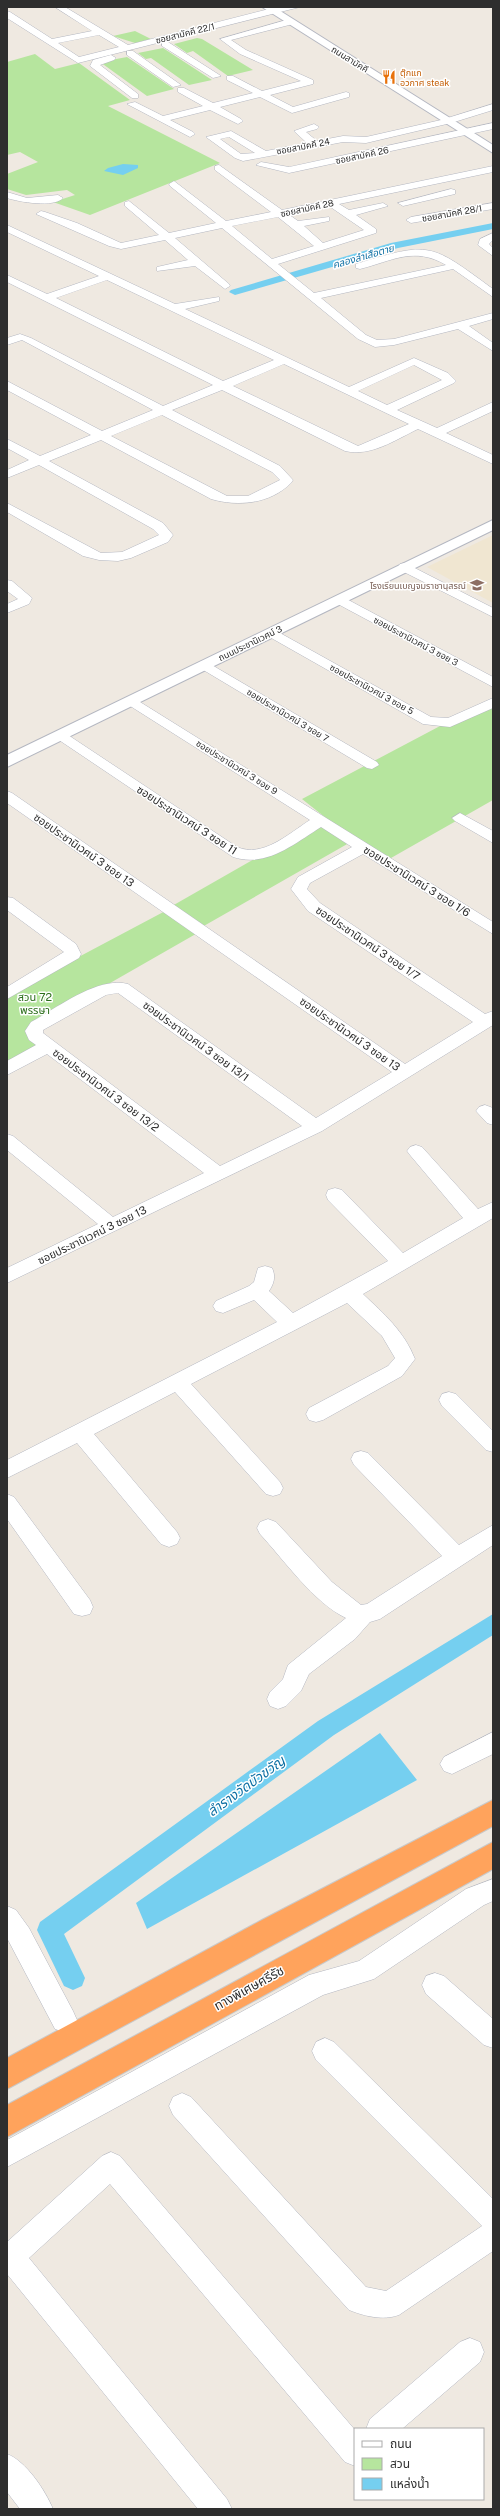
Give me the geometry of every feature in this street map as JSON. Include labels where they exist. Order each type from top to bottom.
[{"type":"highway","points":[[7,2074],[272,1929],[341,1894],[493,1812]]},
{"type":"highway","name":"ทางพิเศษศรีรัช","points":[[7,2122],[493,1855]]},
{"type":"street","points":[[58,7],[129,50],[179,88],[238,121]]},
{"type":"street","points":[[190,134],[162,119],[133,100],[95,64],[129,50],[165,44],[274,11],[296,7]]},
{"type":"street","name":"ถนนสามัคคี","points":[[274,11],[493,150]]},
{"type":"street","name":"ซอยสามัคคี 22/1","points":[[7,14],[78,60],[129,50],[274,11]]},
{"type":"street","points":[[162,119],[310,82],[243,52],[224,40],[290,22]]},
{"type":"street","points":[[50,42],[100,32]]},
{"type":"street","points":[[165,44],[216,76]]},
{"type":"street","points":[[230,78],[292,110],[346,95]]},
{"type":"street","points":[[448,122],[493,107]]},
{"type":"street","points":[[448,122],[493,112]]},
{"type":"street","points":[[395,123],[436,114]]},
{"type":"street","name":"ซอยสามัคคี 24","points":[[264,154],[231,134],[211,137],[241,157],[264,154],[343,139],[366,140],[448,122]]},
{"type":"street","name":"ซอยสามัคคี 26","points":[[261,165],[285,170],[493,126]]},
{"type":"street","points":[[314,127],[299,131],[314,144]]},
{"type":"street","points":[[301,155],[316,164]]},
{"type":"street","points":[[219,168],[296,225],[322,248]]},
{"type":"street","name":"ซอยสามัคคี 28","points":[[41,214],[73,225],[115,245],[122,246],[493,169]]},
{"type":"street","points":[[436,182],[471,206]]},
{"type":"street","points":[[174,184],[362,337],[375,344],[394,342],[493,316]]},
{"type":"street","points":[[387,192],[403,203],[451,192]]},
{"type":"street","points":[[7,194],[26,201],[58,198]]},
{"type":"street","points":[[270,263],[322,248],[372,231],[331,203]]},
{"type":"street","name":"ซอยสามัคคี 28/1","points":[[403,203],[415,217],[493,206]]},
{"type":"street","points":[[129,204],[225,286]]},
{"type":"street","points":[[347,214],[383,206]]},
{"type":"street","points":[[296,225],[325,219]]},
{"type":"street","points":[[7,228],[106,277],[493,460]]},
{"type":"street","points":[[493,236],[484,241],[482,245],[493,253]]},
{"type":"street","points":[[360,266],[416,251],[426,252],[454,266],[493,294]]},
{"type":"street","points":[[161,269],[196,262]]},
{"type":"street","points":[[312,297],[454,266]]},
{"type":"street","points":[[45,298],[106,277]]},
{"type":"street","points":[[7,278],[349,448],[358,450],[419,424]]},
{"type":"street","points":[[171,308],[215,299]]},
{"type":"street","points":[[459,324],[493,348]]},
{"type":"street","points":[[7,342],[23,339],[276,469],[287,480],[250,500],[228,501],[215,496],[7,385]]},
{"type":"street","points":[[347,392],[428,355]]},
{"type":"street","points":[[7,474],[282,361]]},
{"type":"street","points":[[386,410],[450,381],[444,375],[414,361]]},
{"type":"street","points":[[437,433],[493,406]]},
{"type":"street","points":[[7,443],[158,526],[166,534],[163,539],[121,558],[102,558],[88,553],[7,507]]},
{"type":"street","name":"ถนนประชานิเวศน์ 3","points":[[7,762],[493,524]]},
{"type":"street","points":[[405,567],[493,613]]},
{"type":"street","points":[[7,584],[26,598],[24,601],[7,609]]},
{"type":"street","name":"ซอยประชานิเวศน์ 3 ซอย 3","points":[[339,599],[493,683]]},
{"type":"street","name":"ซอยประชานิเวศน์ 3 ซอย 5","points":[[271,632],[428,721],[450,723],[493,702]]},
{"type":"street","name":"ซอยประชานิเวศน์ 3 ซอย 7","points":[[205,665],[372,765]]},
{"type":"street","name":"ซอยประชานิเวศน์ 3 ซอย 9","points":[[132,701],[342,834]]},
{"type":"street","name":"ซอยประชานิเวศน์ 3 ซอย 11","points":[[60,736],[231,850],[243,855],[253,856],[266,852],[321,820]]},
{"type":"street","name":"ซอยประชานิเวศน์ 3 ซอย 13","points":[[7,796],[405,1072],[316,1127],[7,1276]]},
{"type":"street","points":[[460,818],[493,838]]},
{"type":"street","name":"ซอยประชานิเวศน์ 3 ซอย 1/6","points":[[342,834],[493,929]]},
{"type":"street","name":"ซอยประชานิเวศน์ 3 ซอย 1/7","points":[[363,847],[304,880],[299,889],[303,895],[314,907],[489,1019]]},
{"type":"street","points":[[7,902],[72,951],[72,956],[7,994]]},
{"type":"street","name":"ซอยประชานิเวศน์ 3 ซอย 13/1","points":[[71,1007],[105,990],[116,987],[122,988],[316,1127]]},
{"type":"street","name":"ซอยประชานิเวศน์ 3 ซอย 13/2","points":[[71,1007],[42,1023],[34,1031],[35,1036],[218,1174]]},
{"type":"street","points":[[405,1072],[489,1019]]},
{"type":"street","points":[[7,1069],[47,1046]]},
{"type":"street","points":[[7,1140],[112,1226]]},
{"type":"street","points":[[416,1151],[476,1220]]},
{"type":"street","points":[[335,1195],[401,1263]]},
{"type":"street","points":[[7,1470],[349,1293],[493,1209]]},
{"type":"street","points":[[223,1306],[256,1291],[263,1285],[265,1274]]},
{"type":"street","points":[[256,1291],[291,1323]]},
{"type":"street","points":[[316,1414],[395,1370],[405,1359],[402,1350],[394,1338],[349,1293]]},
{"type":"street","points":[[178,1382],[273,1488]]},
{"type":"street","points":[[449,1400],[493,1444]]},
{"type":"street","points":[[80,1432],[169,1538]]},
{"type":"street","points":[[361,1459],[458,1558]]},
{"type":"street","points":[[7,1503],[82,1607]]},
{"type":"street","points":[[268,1528],[337,1601],[356,1613],[363,1614],[372,1612],[458,1558],[493,1534]]},
{"type":"street","points":[[278,1700],[293,1684],[296,1672],[347,1632],[363,1614]]},
{"type":"street","points":[[452,1764],[493,1742]]},
{"type":"street","points":[[7,2154],[318,1984],[365,1971],[475,1898],[493,1890]]},
{"type":"street","points":[[7,1918],[20,1936],[64,2020]]},
{"type":"street","points":[[434,1985],[493,2036]]},
{"type":"street","points":[[326,2051],[493,2218]]},
{"type":"street","points":[[182,2106],[359,2300],[389,2305],[493,2235]]},
{"type":"street","points":[[217,2509],[9,2258],[111,2165],[354,2450]]},
{"type":"street","points":[[381,2428],[470,2352]]},
{"type":"street","points":[[7,2468],[38,2509]]},
{"type":"shaded area","name":"โรงเรียนเบญจมราชานุสรณ์","points":[[493,535],[493,603],[427,567]]},
{"type":"green space","points":[[135,31],[151,39],[135,43],[113,36]]},
{"type":"green space","points":[[197,38],[202,39],[253,70],[228,76],[193,51],[187,53],[174,44]]},
{"type":"green space","points":[[163,48],[212,80],[189,85],[151,58],[146,59],[138,53]]},
{"type":"green space","points":[[35,54],[55,69],[79,63],[130,100],[108,106],[220,163],[90,215],[53,202],[75,195],[67,190],[26,195],[7,189],[7,174],[38,162],[20,152],[7,155],[7,62]]},
{"type":"green space","points":[[127,57],[174,89],[147,96],[100,62]]},
{"type":"green space","points":[[493,698],[493,800],[391,858],[356,839],[202,927],[172,906],[326,818],[302,799]]},
{"type":"green space","name":"สวน 72 พรรษา","points":[[169,909],[201,931],[28,1030],[50,1046],[7,1071],[7,995]]},
{"type":"water","points":[[123,164],[138,165],[138,168],[123,175],[104,171],[108,168]]},
{"type":"water","points":[[380,1733],[417,1780],[147,1929],[136,1903]]},
{"type":"waterway","name":"คลองลำเสือตาย","points":[[235,292],[395,245],[460,231],[493,226]]},
{"type":"waterway","name":"ลำรางวัดบัวขวัญ","points":[[73,1978],[49,1930],[326,1728],[493,1623]]},
{"type":"place","name":"ตุ๊กแก อวกาศ steak","points":[[389,77]]},
{"type":"place","name":"โรงเรียนเบญจมราชานุสรณ์","points":[[477,585]]}]
